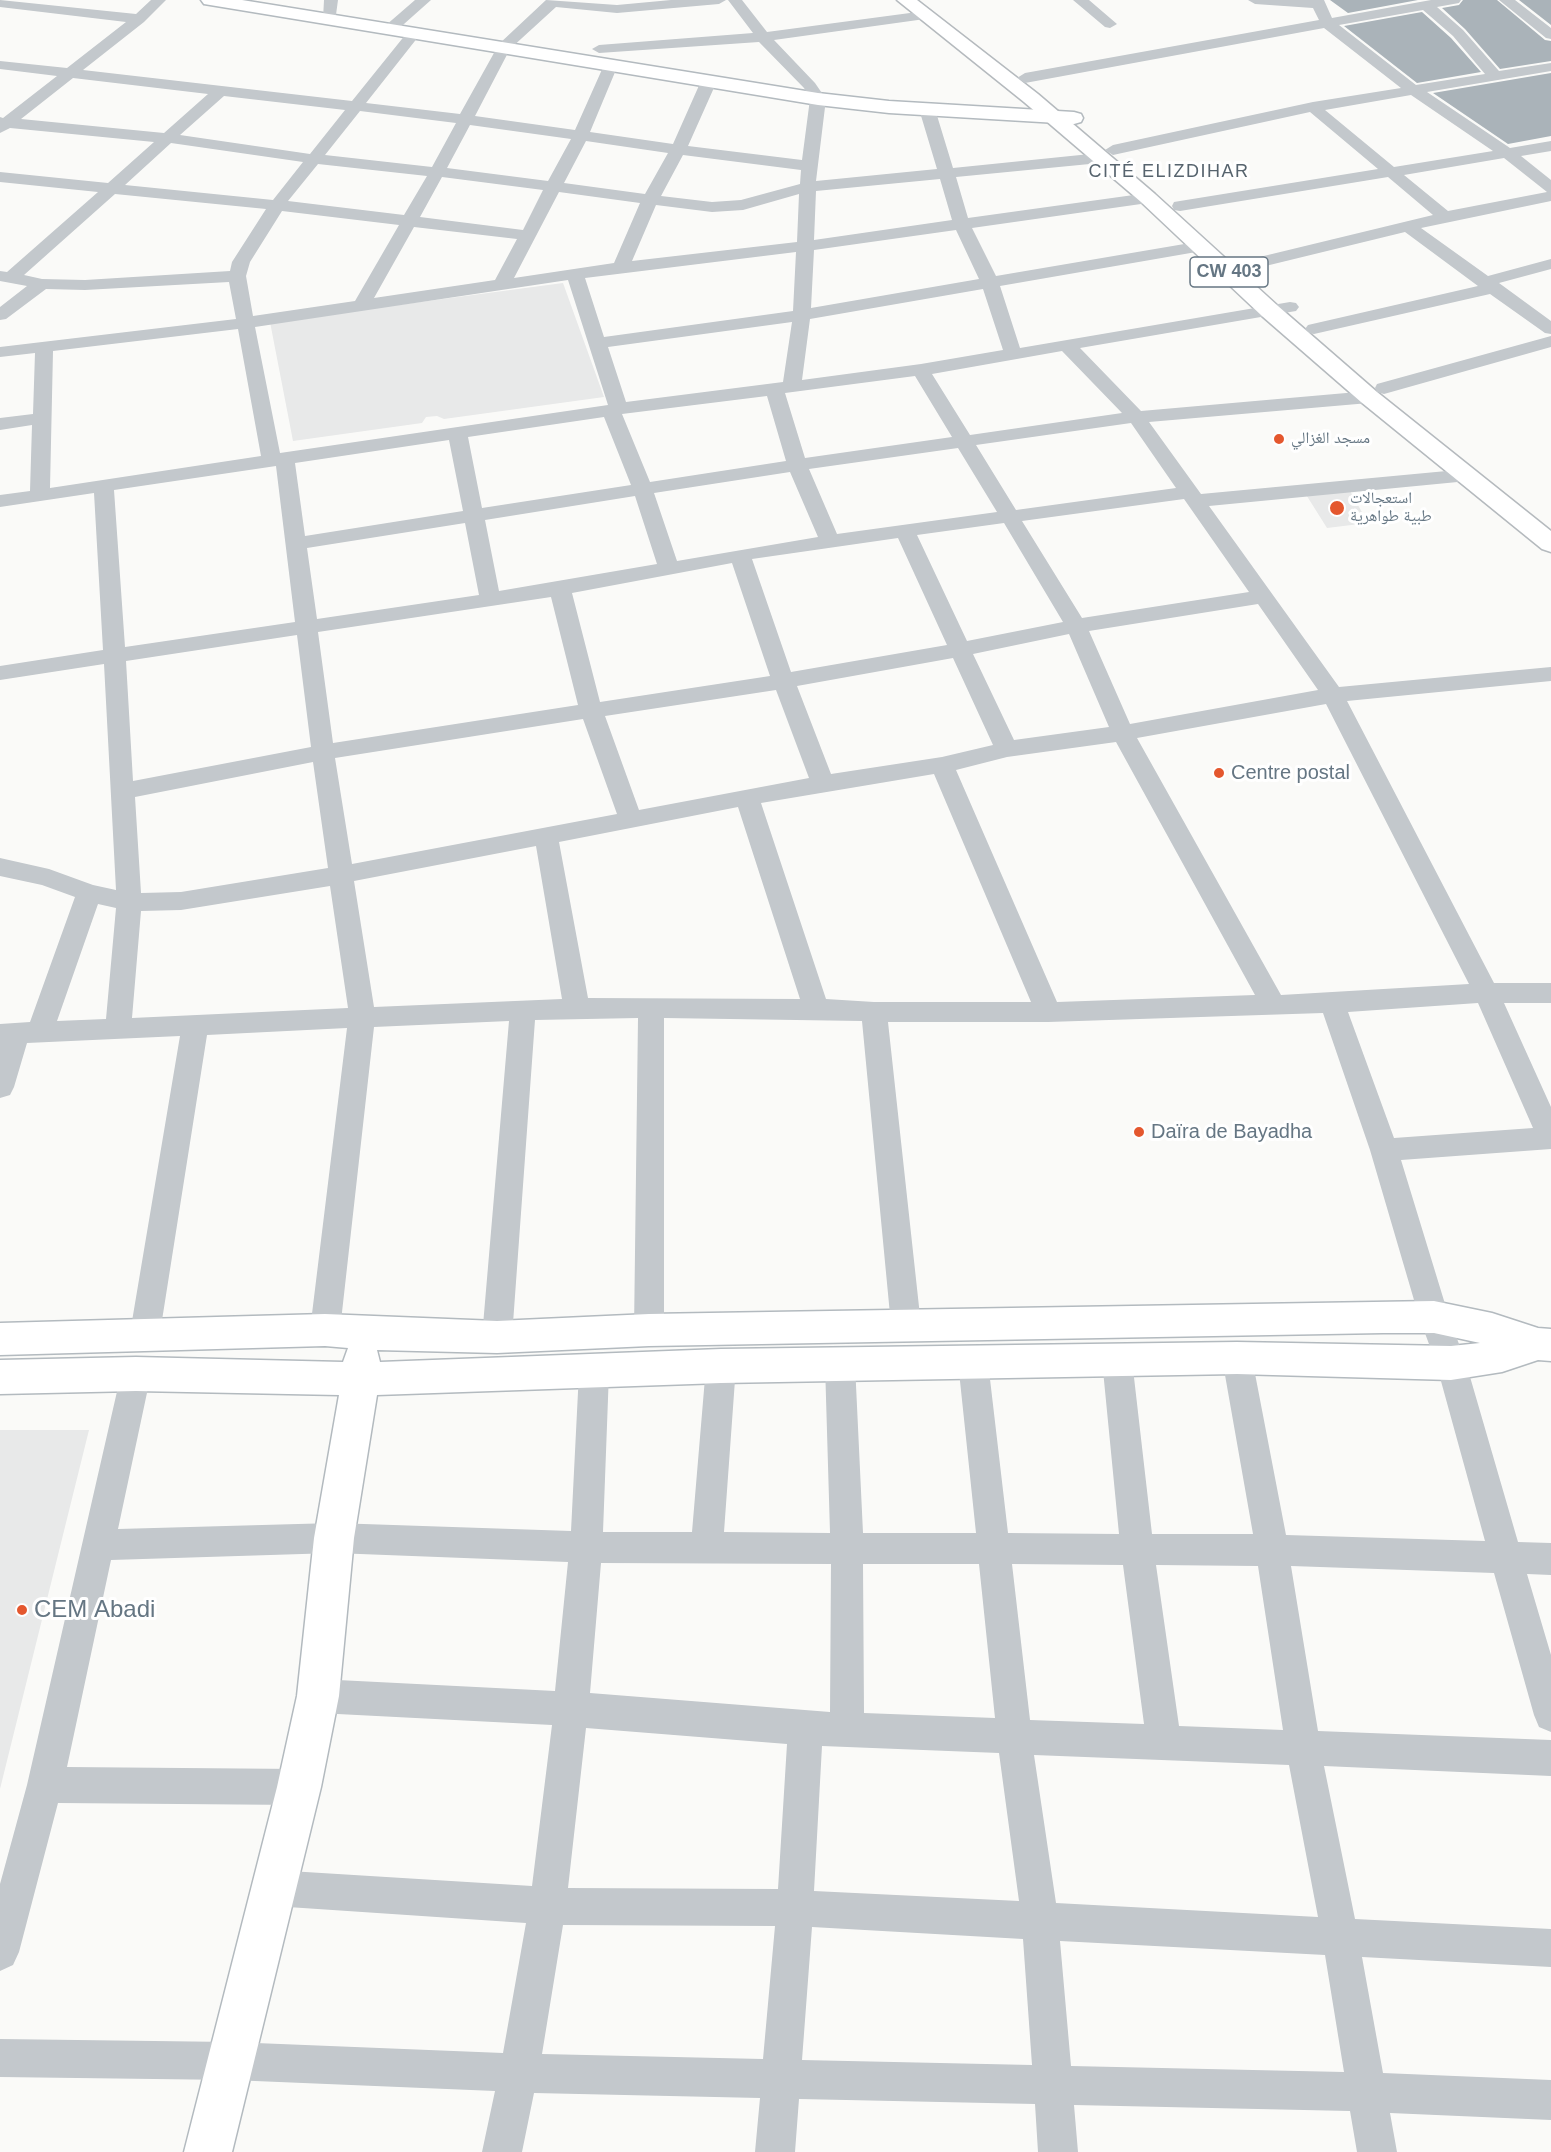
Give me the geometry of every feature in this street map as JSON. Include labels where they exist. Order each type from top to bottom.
[{"type":"main road","points":[[212,0],[504,47],[593,55],[611,65],[818,99],[927,110],[1074,118]]},
{"type":"main road","name":"CW 403","points":[[906,0],[926,8],[1033,90],[1074,118],[1148,198],[1551,544]]},
{"type":"main road","points":[[973,112],[1014,105],[1033,90]]},
{"type":"main road","name":"CW 403","points":[[1033,90],[1052,117],[1180,206],[1245,266],[1280,309],[1314,329],[1377,393],[1551,525]]},
{"type":"main road","points":[[0,1339],[145,1333],[344,1332],[497,1337],[649,1330],[1434,1317],[1492,1329],[1545,1344]]},
{"type":"main road","points":[[208,2152],[299,1787],[318,1696],[334,1538],[361,1379],[344,1332]]},
{"type":"main road","points":[[0,1377],[136,1374],[361,1379],[721,1366],[1237,1358],[1451,1363],[1502,1356],[1545,1344]]},
{"type":"street","points":[[2,124],[139,19],[159,0]]},
{"type":"street","points":[[330,19],[332,0]]},
{"type":"street","points":[[390,28],[424,0]]},
{"type":"street","points":[[361,306],[504,47],[554,1],[591,8],[632,9],[719,0]]},
{"type":"street","points":[[735,0],[764,37],[810,86],[818,99],[809,166],[802,315],[783,387],[797,465],[830,541]]},
{"type":"street","points":[[1080,0],[1110,24]]},
{"type":"street","points":[[1254,0],[1318,2],[1327,23],[1412,89],[1506,152],[1551,188]]},
{"type":"street","points":[[1033,90],[1327,23],[1454,0]]},
{"type":"street","points":[[1506,0],[1551,35]]},
{"type":"street","points":[[0,3],[26,3],[139,19]]},
{"type":"street","points":[[8,17],[26,3]]},
{"type":"street","points":[[1429,3],[1494,75]]},
{"type":"street","points":[[593,55],[764,37],[926,8]]},
{"type":"street","points":[[593,55],[632,9]]},
{"type":"street","points":[[344,1332],[362,1016],[323,753],[297,543],[245,323],[237,276],[241,262],[250,246],[277,205],[415,32]]},
{"type":"street","points":[[0,65],[464,119],[580,137],[809,166]]},
{"type":"street","points":[[501,286],[526,235],[580,137],[611,65]]},
{"type":"street","points":[[2,124],[166,138],[313,159],[437,172],[712,207],[735,206],[809,187],[1106,154],[1313,107],[1551,67]]},
{"type":"street","points":[[621,267],[650,200],[678,150],[709,81]]},
{"type":"street","points":[[5,277],[111,188],[220,91]]},
{"type":"street","points":[[1313,107],[1445,217]]},
{"type":"street","points":[[927,110],[962,225],[990,283],[1013,353]]},
{"type":"street","points":[[1180,206],[1551,146]]},
{"type":"street","points":[[0,177],[277,205],[526,235]]},
{"type":"street","points":[[0,195],[19,179]]},
{"type":"street","points":[[1245,266],[1445,217],[1551,196]]},
{"type":"street","points":[[0,352],[245,323],[621,267],[806,246],[1148,198]]},
{"type":"street","points":[[1408,226],[1551,329]]},
{"type":"street","points":[[598,344],[802,315],[1202,246]]},
{"type":"street","points":[[1314,329],[1488,285],[1551,264]]},
{"type":"street","points":[[575,274],[598,344],[615,409],[669,568]]},
{"type":"street","points":[[5,277],[42,284],[85,285],[237,276]]},
{"type":"street","points":[[0,315],[42,284]]},
{"type":"street","points":[[0,501],[615,409],[921,370],[1280,309]]},
{"type":"street","points":[[297,543],[797,465],[1136,417],[1377,393],[1551,341]]},
{"type":"street","points":[[1066,345],[1136,417],[1333,695],[1486,993],[1551,1137],[1384,1150]]},
{"type":"street","points":[[40,495],[44,346]]},
{"type":"street","points":[[921,370],[1011,515],[1076,626],[1123,733],[1274,1004]]},
{"type":"street","points":[[0,424],[42,418]]},
{"type":"street","points":[[457,432],[490,598]]},
{"type":"street","points":[[0,673],[560,589],[741,555],[1011,515],[1192,496],[1468,475]]},
{"type":"street","points":[[104,485],[112,655],[129,902],[118,1030]]},
{"type":"street","points":[[905,532],[1007,749]]},
{"type":"street","points":[[741,555],[784,681],[823,783]]},
{"type":"street","points":[[560,589],[591,710],[631,821]]},
{"type":"street","points":[[123,791],[323,753],[784,681],[959,650],[1076,626],[1262,597]]},
{"type":"street","points":[[3,863],[89,893],[129,902],[181,901],[341,875],[823,783],[942,765],[1007,749],[1123,733],[1333,695],[1551,674]]},
{"type":"street","points":[[942,765],[1048,1012]]},
{"type":"street","points":[[747,798],[816,1009]]},
{"type":"street","points":[[546,837],[577,1008]]},
{"type":"street","points":[[0,1087],[19,1033],[89,893]]},
{"type":"street","points":[[19,1033],[577,1008],[1048,1012],[1332,1003],[1486,993],[1551,993]]},
{"type":"street","points":[[1332,1003],[1384,1150],[1434,1317],[1451,1363],[1551,1715]]},
{"type":"street","points":[[649,1330],[651,1008]]},
{"type":"street","points":[[497,1337],[523,1010]]},
{"type":"street","points":[[874,1012],[906,1325]]},
{"type":"street","points":[[145,1333],[195,1026]]},
{"type":"street","points":[[1237,1358],[1272,1550],[1303,1747],[1340,1935],[1377,2152]]},
{"type":"street","points":[[1117,1360],[1137,1550],[1164,1742]]},
{"type":"street","points":[[973,1362],[1014,1736],[1040,1920],[1058,2152]]},
{"type":"street","points":[[840,1364],[847,1548],[847,1730]]},
{"type":"street","points":[[707,1547],[721,1366]]},
{"type":"street","points":[[502,2152],[519,2073],[548,1906],[571,1709],[586,1547],[594,1372]]},
{"type":"street","points":[[0,1952],[45,1785],[136,1374]]},
{"type":"street","points":[[98,1545],[334,1538],[586,1547],[1272,1550],[1551,1559]]},
{"type":"street","points":[[318,1696],[571,1709],[805,1728],[1551,1758]]},
{"type":"street","points":[[775,2152],[795,1908],[805,1728]]},
{"type":"street","points":[[45,1785],[299,1787]]},
{"type":"street","points":[[273,1888],[548,1906],[795,1908],[1340,1935],[1551,1948]]},
{"type":"street","points":[[0,2058],[231,2061],[519,2073],[1365,2092],[1551,2100]]},
{"type":"shaded area","points":[[563,283],[604,397],[444,419],[437,416],[426,417],[422,423],[293,441],[270,322]]},
{"type":"shaded area","name":"استعجالات طبية طواهرية","points":[[1349,489],[1368,523],[1327,528],[1305,493]]},
{"type":"shaded area","name":"CEM Abadi","points":[[0,1430],[89,1430],[0,1789]]},
{"type":"building","points":[[1330,0],[1418,0],[1348,13]]},
{"type":"building","points":[[1463,0],[1497,0],[1545,40],[1551,41],[1551,61],[1500,69],[1465,29],[1442,8],[1459,5]]},
{"type":"building","points":[[1519,0],[1551,0],[1551,25]]},
{"type":"building","points":[[1422,12],[1451,38],[1481,72],[1417,83],[1344,26]]},
{"type":"building","points":[[1551,73],[1551,136],[1508,144],[1433,93]]},
{"type":"place","name":"مسجد الغزالي","points":[[1279,439]]},
{"type":"place","name":"استعجالات طبية طواهرية","points":[[1337,508]]},
{"type":"place","name":"Centre postal","points":[[1219,773]]},
{"type":"place","name":"Daïra de Bayadha","points":[[1139,1132]]},
{"type":"place","name":"CEM Abadi","points":[[22,1610]]},
{"type":"district","name":"CITÉ ELIZDIHAR","points":[[1169,172]]}]
